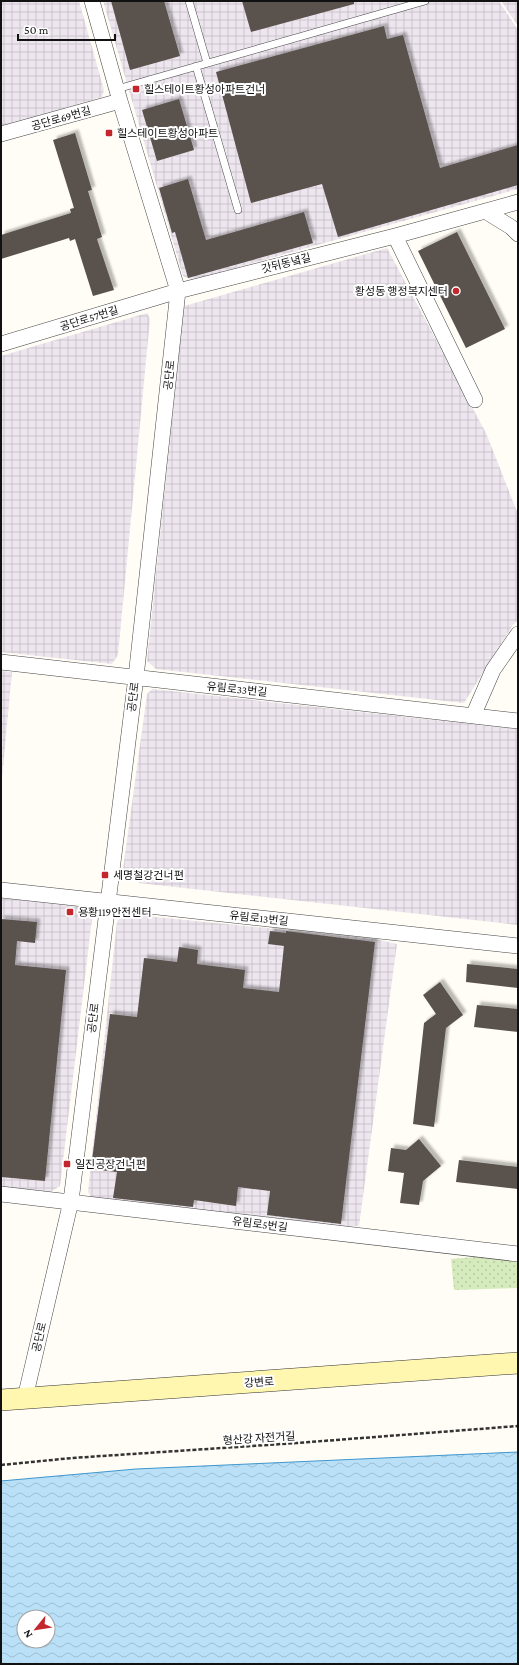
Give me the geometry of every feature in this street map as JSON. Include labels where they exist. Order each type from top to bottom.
[{"type":"street","name":"공단로","points":[[25,1398],[71,1202],[136,677],[178,291],[118,95],[92,1]]},
{"type":"street","name":"공단로69번길","points":[[1,134],[118,95]]},
{"type":"street","name":"갓뒤동녘길","points":[[178,291],[395,236],[518,202]]},
{"type":"street","points":[[485,212],[511,227],[518,234]]},
{"type":"street","points":[[395,236],[475,400]]},
{"type":"street","name":"공단로57번길","points":[[1,344],[178,291]]},
{"type":"street","points":[[472,716],[493,670],[518,634]]},
{"type":"street","name":"유림로33번길","points":[[1,662],[518,721]]},
{"type":"street","name":"유림로13번길","points":[[1,890],[518,946]]},
{"type":"street","name":"유림로5번길","points":[[1,1194],[518,1254]]},
{"type":"street","name":"강변로","points":[[1,1400],[518,1364]]},
{"type":"lane","points":[[189,1],[207,63]]},
{"type":"lane","points":[[118,95],[196,66],[425,1]]},
{"type":"lane","points":[[196,66],[238,210]]},
{"type":"path","name":"형산강 자전거길","points":[[1,1465],[72,1458],[518,1426]]},
{"type":"shaded area","points":[[1,1],[79,1],[104,90],[102,97],[1,127]]},
{"type":"shaded area","points":[[103,1],[499,1],[518,30],[518,189],[192,280],[183,276]]},
{"type":"shaded area","points":[[501,1],[518,1],[518,26]]},
{"type":"shaded area","points":[[387,248],[486,433],[518,514],[518,620],[513,625],[464,703],[156,669],[147,661],[184,306]]},
{"type":"shaded area","points":[[147,313],[150,319],[118,655],[112,664],[1,652],[1,356]]},
{"type":"shaded area","points":[[1,671],[12,672],[1,788]]},
{"type":"shaded area","points":[[152,689],[518,729],[518,925],[139,883],[123,869],[147,694]]},
{"type":"shaded area","points":[[1,898],[83,907],[92,919],[60,1186],[49,1193],[1,1188]]},
{"type":"shaded area","points":[[126,914],[375,939],[397,944],[359,1226],[339,1227],[93,1201],[88,1192],[117,921]]},
{"type":"green space","points":[[475,1257],[518,1262],[518,1288],[454,1290],[451,1259]]},
{"type":"water","points":[[518,1452],[518,1664],[1,1664],[1,1481],[136,1469]]},
{"type":"building","points":[[111,1],[164,1],[180,56],[130,70]]},
{"type":"building","points":[[242,1],[354,1],[354,4],[251,32]]},
{"type":"building","points":[[384,26],[387,39],[403,35],[440,168],[518,145],[518,185],[338,237],[322,184],[251,203],[216,72]]},
{"type":"building","points":[[179,99],[194,150],[157,161],[142,110]]},
{"type":"building","points":[[75,133],[92,190],[88,191],[102,237],[97,239],[114,290],[93,296],[75,239],[70,241],[69,238],[1,259],[1,235],[71,213],[70,209],[74,208],[53,140]]},
{"type":"building","points":[[188,179],[206,240],[304,212],[313,243],[188,278],[175,232],[172,233],[159,188]]},
{"type":"building","points":[[457,232],[505,329],[466,348],[418,251]]},
{"type":"building","points":[[1,919],[37,922],[35,943],[17,941],[15,965],[66,970],[45,1181],[1,1177]]},
{"type":"building","points":[[270,931],[286,933],[286,931],[375,942],[341,1224],[267,1215],[270,1191],[238,1187],[236,1206],[194,1200],[193,1207],[113,1198],[117,1172],[91,1169],[110,1014],[137,1017],[144,958],[177,962],[179,947],[198,950],[197,964],[245,970],[243,988],[279,992],[284,946],[268,944]]},
{"type":"building","points":[[467,964],[518,969],[518,988],[466,982]]},
{"type":"building","points":[[440,982],[463,1015],[446,1028],[434,1127],[413,1124],[424,1023],[436,1014],[423,995]]},
{"type":"building","points":[[477,1005],[518,1009],[518,1032],[474,1027]]},
{"type":"building","points":[[419,1139],[441,1166],[423,1181],[419,1205],[400,1203],[404,1173],[388,1171],[391,1148],[406,1150]]},
{"type":"building","points":[[459,1160],[518,1167],[518,1189],[456,1182]]},
{"type":"place","name":"힐스테이트황성아파트건너","points":[[136,89]]},
{"type":"place","name":"힐스테이트황성아파트","points":[[109,133]]},
{"type":"place","name":"황성동 행정복지센터","points":[[456,291]]},
{"type":"place","name":"세명철강건너편","points":[[105,875]]},
{"type":"place","name":"용황119안전센터","points":[[70,912]]},
{"type":"place","name":"일진공장건너편","points":[[67,1164]]}]
